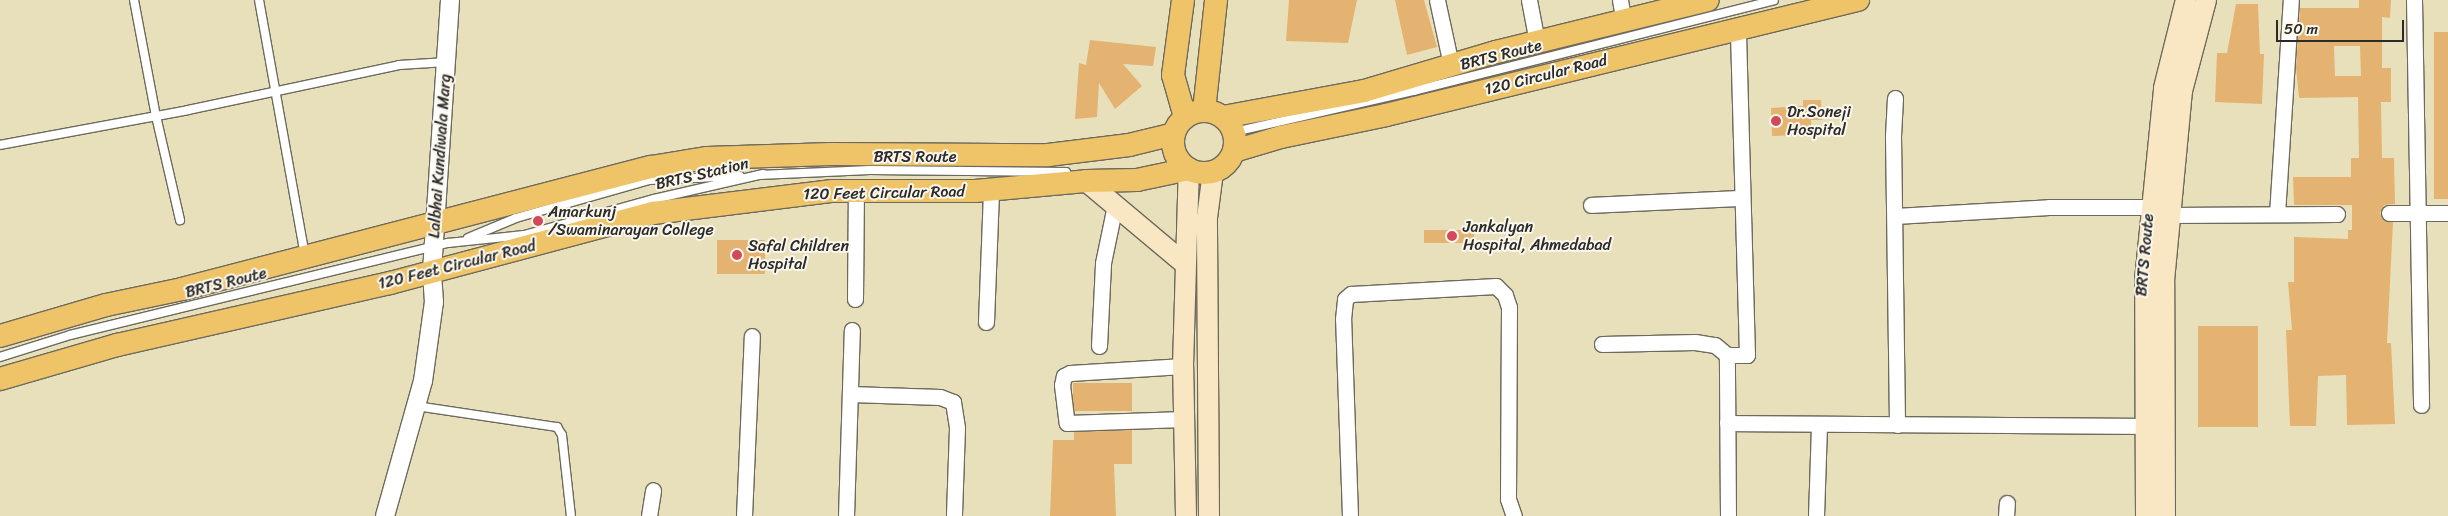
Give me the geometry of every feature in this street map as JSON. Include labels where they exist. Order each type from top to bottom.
[{"type":"main road","points":[[1183,0],[1173,75],[1209,127],[1226,164],[1213,172],[1207,227],[1208,516]]},
{"type":"main road","points":[[1186,516],[1182,366],[1188,169],[1175,154],[1209,127],[1216,0]]},
{"type":"main road","name":"120 Circular Road","points":[[1209,127],[1364,91],[1537,42],[1622,11],[1708,0]]},
{"type":"main road","name":"120 Circular Road","points":[[1209,127],[1282,137],[1386,115],[1858,0]]},
{"type":"main road","points":[[2146,516],[2145,280],[2164,88],[2186,0]]},
{"type":"main road","points":[[2166,516],[2164,281],[2169,215],[2182,91],[2206,0]]},
{"type":"main road","points":[[0,336],[106,305],[305,257],[651,167],[707,158],[830,154],[1048,155],[1129,145],[1209,127]]},
{"type":"main road","name":"120 Feet Circular Road","points":[[0,379],[168,332],[432,272],[653,213],[744,200],[856,192],[991,190],[1076,176],[1137,180],[1188,169],[1213,172]]},
{"type":"main road","points":[[1076,176],[1115,205],[1185,264]]},
{"type":"street","name":"Lalbhai Kundiwala Marg","points":[[386,516],[423,381],[434,302],[433,247],[448,62],[450,0]]},
{"type":"street","points":[[1437,0],[1451,65]]},
{"type":"street","points":[[1529,0],[1537,42]]},
{"type":"street","points":[[2277,214],[2291,0]]},
{"type":"street","points":[[2414,0],[2421,405]]},
{"type":"street","points":[[1602,344],[1695,342],[1715,345],[1727,355],[1747,355],[1738,28]]},
{"type":"street","points":[[1895,98],[1897,425]]},
{"type":"street","points":[[986,322],[991,190]]},
{"type":"street","points":[[855,300],[856,192]]},
{"type":"street","points":[[1590,205],[1742,198]]},
{"type":"street","points":[[1098,346],[1103,263],[1115,205]]},
{"type":"street","points":[[1896,216],[2049,207],[2151,207]]},
{"type":"street","points":[[2388,213],[2448,213]]},
{"type":"street","points":[[2169,215],[2337,214]]},
{"type":"street","points":[[1350,516],[1343,319],[1345,299],[1351,294],[1496,286],[1506,295],[1509,306],[1508,499],[1514,516]]},
{"type":"street","points":[[846,516],[852,330]]},
{"type":"street","points":[[744,516],[752,336]]},
{"type":"street","points":[[1727,355],[1728,516]]},
{"type":"street","points":[[1182,366],[1070,373],[1064,376],[1062,385],[1067,423],[1184,419]]},
{"type":"street","points":[[850,394],[940,397],[953,402],[957,428],[954,516]]},
{"type":"street","points":[[1727,423],[2145,426]]},
{"type":"street","points":[[1816,516],[1819,425]]},
{"type":"street","points":[[649,516],[652,490]]},
{"type":"lane","points":[[134,0],[156,116],[180,220]]},
{"type":"lane","points":[[259,0],[305,257]]},
{"type":"lane","name":"BRTS Route","points":[[1209,127],[1413,91],[1774,0]]},
{"type":"lane","name":"BRTS Route","points":[[2157,516],[2155,293],[2174,92],[2197,0]]},
{"type":"lane","points":[[0,145],[156,116],[275,89],[400,64],[448,62]]},
{"type":"lane","name":"BRTS Route","points":[[763,174],[870,170],[1076,176]]},
{"type":"lane","name":"BRTS Station","points":[[459,241],[516,218],[649,180],[763,174]]},
{"type":"lane","name":"BRTS Station","points":[[459,241],[524,235],[654,199],[763,174]]},
{"type":"lane","name":"BRTS Route","points":[[0,358],[70,334],[459,241]]},
{"type":"lane","points":[[416,406],[557,427],[562,435],[571,516]]},
{"type":"building","points":[[1289,0],[1357,0],[1348,43],[1286,41]]},
{"type":"building","points":[[1395,0],[1424,0],[1437,47],[1407,55]]},
{"type":"building","points":[[2359,0],[2391,0],[2390,18],[2382,17],[2382,68],[2391,68],[2391,102],[2381,102],[2382,158],[2394,158],[2395,204],[2384,205],[2380,213],[2384,221],[2393,222],[2387,343],[2391,343],[2395,424],[2347,425],[2346,375],[2318,376],[2316,426],[2290,426],[2286,330],[2292,330],[2288,282],[2294,282],[2294,237],[2348,239],[2348,230],[2352,230],[2352,205],[2294,205],[2293,177],[2351,177],[2351,158],[2359,158],[2358,97],[2299,98],[2296,67],[2300,8],[2359,8]],"holes":[[[2334,46],[2360,46],[2361,76],[2335,76]]]},
{"type":"building","points":[[2236,4],[2258,4],[2260,54],[2264,54],[2262,104],[2215,102],[2217,53],[2227,53]]},
{"type":"building","points":[[2434,32],[2448,32],[2448,199],[2434,199]]},
{"type":"building","points":[[1090,40],[1156,47],[1153,66],[1123,64],[1142,86],[1115,109],[1099,83],[1097,117],[1075,119],[1079,63],[1086,65]]},
{"type":"building","points":[[1803,100],[1821,100],[1822,120],[1811,120],[1812,135],[1772,136],[1771,108],[1803,106]]},
{"type":"building","points":[[1424,230],[1474,230],[1474,243],[1424,243]]},
{"type":"building","points":[[717,240],[765,240],[765,274],[717,274]]},
{"type":"building","points":[[2198,326],[2258,326],[2258,427],[2198,427]]},
{"type":"building","points":[[1073,383],[1132,383],[1132,411],[1073,411]]},
{"type":"building","points":[[1132,430],[1132,464],[1114,464],[1116,516],[1050,516],[1053,440],[1074,440],[1074,432]]},
{"type":"place","name":"Dr.Soneji Hospital","points":[[1776,121]]},
{"type":"place","name":"Amarkunj /Swaminarayan College","points":[[538,221]]},
{"type":"place","name":"Jankalyan Hospital, Ahmedabad","points":[[1452,236]]},
{"type":"place","name":"Safal Children Hospital","points":[[737,255]]}]
